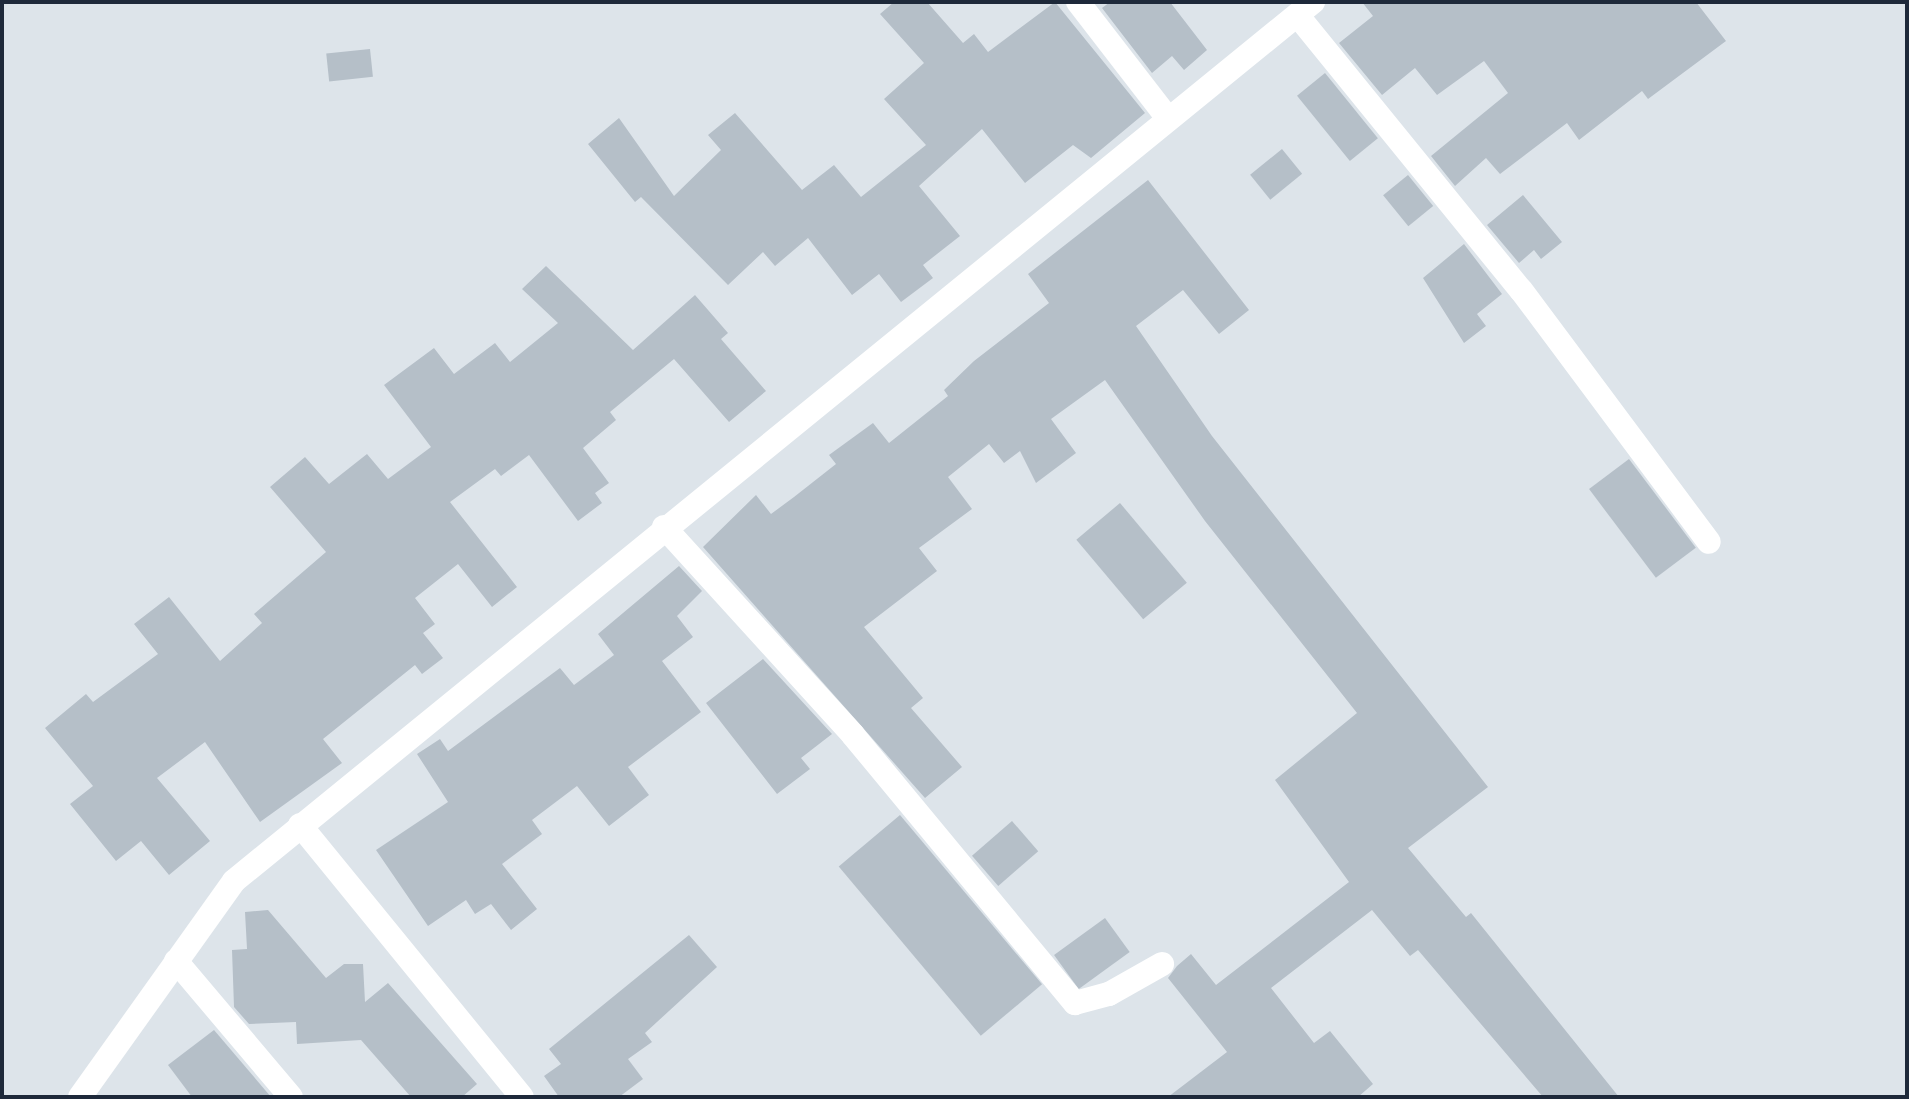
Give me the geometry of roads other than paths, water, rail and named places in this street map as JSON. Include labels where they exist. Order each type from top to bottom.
[{"type":"street","points":[[1078,2],[1166,116]]},
{"type":"street","points":[[80,1097],[234,881],[1166,116],[1306,9],[1709,542]]},
{"type":"street","points":[[664,527],[853,735],[1075,1003],[1109,994],[1162,964]]},
{"type":"street","points":[[300,825],[522,1097]]},
{"type":"street","points":[[176,961],[291,1097]]}]
